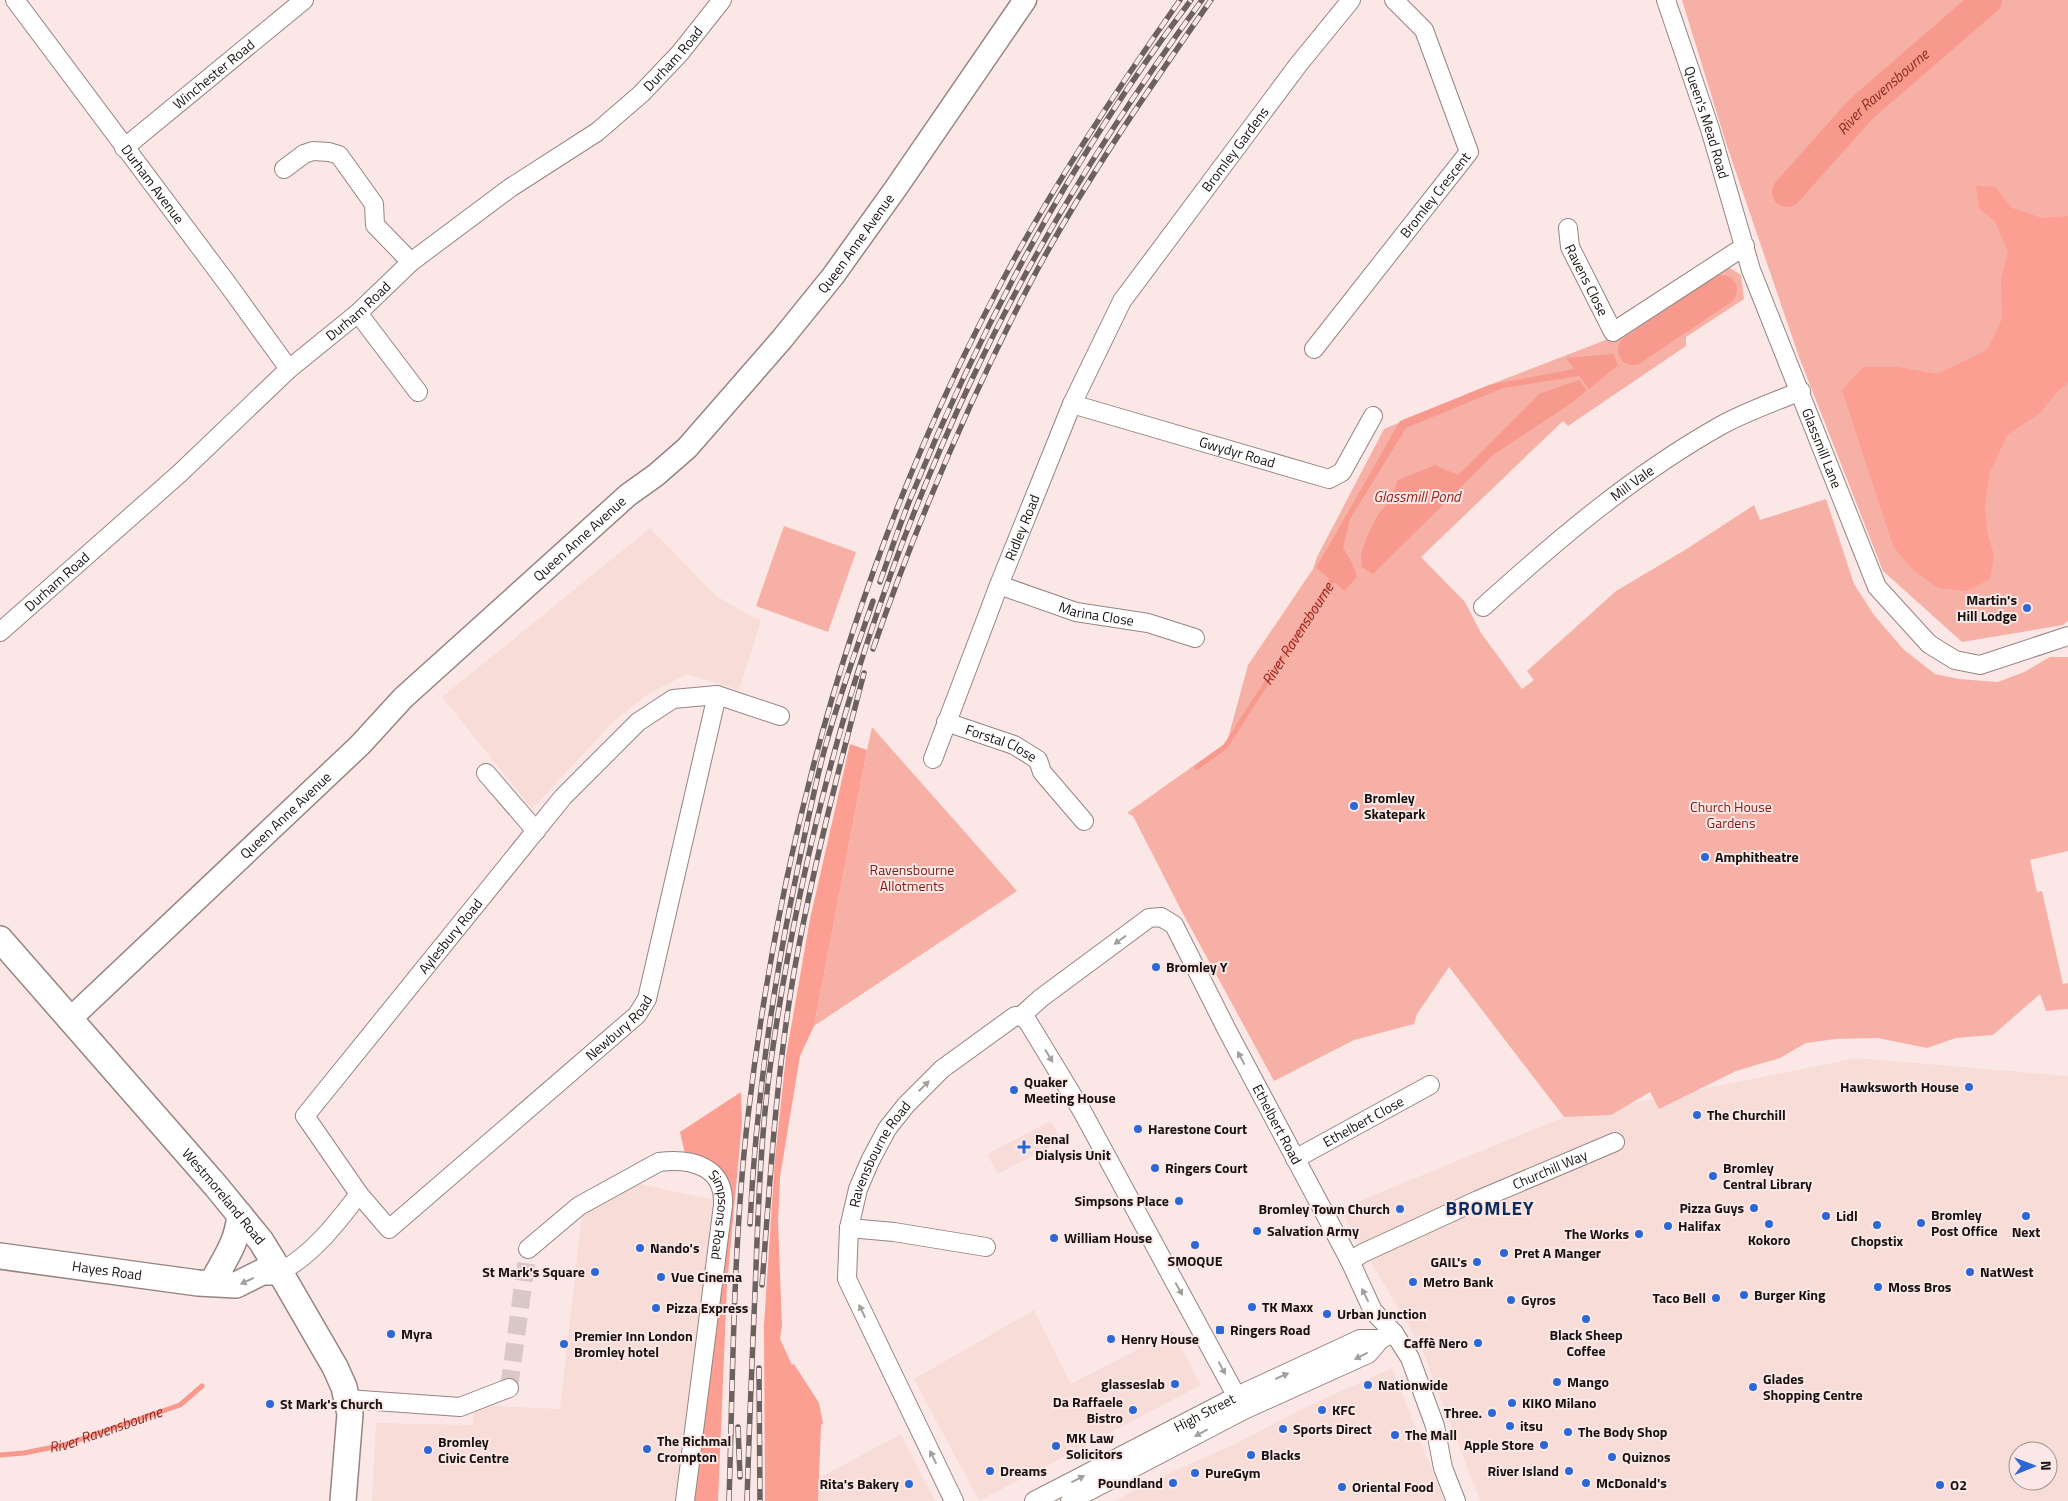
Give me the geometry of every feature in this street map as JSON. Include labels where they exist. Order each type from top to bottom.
[{"type":"main road","name":"Westmoreland Road","points":[[0,939],[240,1215],[261,1241],[280,1272],[338,1372],[347,1399],[350,1419],[344,1501]]},
{"type":"main road","points":[[212,1283],[232,1250],[240,1215]]},
{"type":"main road","points":[[212,1283],[241,1262],[261,1241]]},
{"type":"main road","name":"Hayes Road","points":[[0,1256],[190,1282],[236,1285],[262,1272],[280,1272]]},
{"type":"street","name":"Durham Avenue","points":[[15,0],[289,369]]},
{"type":"street","name":"Winchester Road","points":[[124,148],[304,0]]},
{"type":"street","name":"Durham Road","points":[[0,632],[179,474],[289,369],[358,313],[411,262],[510,188],[597,132],[641,94],[680,53],[722,0]]},
{"type":"street","name":"Queen Anne Avenue","points":[[69,1020],[360,745],[403,698],[621,502],[656,475],[686,448],[782,339],[834,276],[1025,0]]},
{"type":"street","name":"Bromley Gardens","points":[[1122,301],[1298,65],[1352,0]]},
{"type":"street","name":"Bromley Crescent","points":[[1314,349],[1469,152],[1424,30],[1394,0]]},
{"type":"street","name":"Queen's Mead Road","points":[[1666,0],[1710,129],[1745,246]]},
{"type":"street","points":[[284,169],[304,154],[313,151],[329,152],[339,156],[374,204],[375,225],[411,262]]},
{"type":"street","name":"Ravens Close","points":[[1568,228],[1570,247],[1613,332],[1745,246]]},
{"type":"street","name":"Glassmill Lane","points":[[1745,246],[1751,270],[1877,587],[1929,644],[1955,660],[1980,665],[2068,636]]},
{"type":"street","name":"Ridley Road","points":[[933,759],[999,585],[1072,404],[1122,301]]},
{"type":"street","points":[[358,313],[418,392]]},
{"type":"street","name":"Mill Vale","points":[[1483,607],[1551,545],[1670,455],[1723,424],[1800,391]]},
{"type":"street","name":"Gwydyr Road","points":[[1072,404],[1329,478],[1342,472],[1372,416]]},
{"type":"street","name":"Marina Close","points":[[999,585],[1076,612],[1148,623],[1195,638]]},
{"type":"street","name":"Aylesbury Road","points":[[359,1194],[305,1116],[563,797],[638,722],[673,699],[717,695],[780,716]]},
{"type":"street","name":"Newbury Road","points":[[359,1194],[389,1229],[637,1015],[647,999],[717,695]]},
{"type":"street","name":"Forstal Close","points":[[946,722],[1014,745],[1038,760],[1042,772],[1084,821]]},
{"type":"street","points":[[486,773],[536,831]]},
{"type":"street","name":"Ravensbourne Road","points":[[954,1501],[847,1279],[849,1228],[858,1189],[887,1129],[906,1105],[942,1068],[1015,1016],[1021,1016],[1041,998],[1149,918],[1161,918]]},
{"type":"street","name":"Ethelbert Road","points":[[1161,918],[1174,925],[1228,1032],[1350,1261],[1387,1336],[1410,1358],[1435,1426],[1443,1468],[1456,1501]]},
{"type":"street","points":[[1021,1016],[1028,1022],[1082,1111],[1241,1403]]},
{"type":"street","name":"Ethelbert Close","points":[[1295,1159],[1430,1085]]},
{"type":"street","name":"Churchill Way","points":[[1350,1261],[1363,1253],[1469,1204],[1615,1142]]},
{"type":"street","name":"Simpsons Road","points":[[528,1249],[579,1206],[659,1162],[684,1161],[707,1168],[714,1174],[724,1194],[685,1501]]},
{"type":"street","points":[[280,1272],[295,1264],[330,1230],[359,1194]]},
{"type":"street","points":[[849,1228],[894,1232],[986,1247]]},
{"type":"street","name":"High Street","points":[[1070,1501],[1241,1403],[1360,1339],[1387,1336]]},
{"type":"street","points":[[347,1399],[460,1407],[508,1388]]},
{"type":"street","name":"High Street","points":[[1034,1501],[1241,1403]]},
{"type":"shaded area","points":[[1976,186],[1995,187],[2012,208],[2042,218],[2068,216],[2068,383],[2058,391],[2040,413],[2008,434],[1990,472],[1985,504],[1987,532],[1994,555],[1990,579],[1967,591],[1938,588],[1912,569],[1893,546],[1842,390],[1863,367],[1898,367],[1937,374],[1987,350],[2002,319],[2001,279],[2008,252],[1995,222],[1979,208]]},
{"type":"shaded area","points":[[650,528],[716,596],[761,621],[739,690],[687,674],[647,695],[614,721],[532,809],[442,697]]},
{"type":"shaded area","points":[[850,744],[867,750],[814,1026],[800,1056],[780,1177],[778,1222],[782,1326],[780,1339],[792,1365],[794,1364],[819,1403],[823,1423],[821,1425],[818,1501],[765,1501],[764,1325],[775,1158],[786,1056],[810,919]]},
{"type":"shaded area","points":[[1856,1058],[2068,1076],[2068,1501],[1480,1501],[1421,1347],[1340,1209],[1564,1117]]},
{"type":"shaded area","points":[[741,1092],[742,1122],[727,1285],[718,1501],[690,1501],[728,1198],[685,1154],[680,1132]]},
{"type":"shaded area","name":"Renal Dialysis Unit","points":[[1051,1121],[1061,1141],[998,1174],[987,1154]]},
{"type":"shaded area","points":[[631,1182],[719,1201],[685,1501],[372,1501],[376,1423],[473,1425],[474,1405],[560,1409],[582,1215]]},
{"type":"shaded area","points":[[1034,1310],[1071,1384],[1173,1331],[1201,1385],[979,1501],[914,1379]]},
{"type":"shaded area","points":[[1392,1368],[1444,1501],[1115,1501],[1149,1482],[1233,1445],[1306,1407]]},
{"type":"shaded area","points":[[901,1434],[935,1501],[818,1501],[819,1478]]},
{"type":"green space","points":[[1682,0],[2068,0],[2068,621],[2063,625],[1962,642],[1883,571],[1799,357],[1726,143]]},
{"type":"green space","name":"Church House Gardens","points":[[1725,265],[1741,275],[1744,299],[1686,337],[1686,346],[1568,426],[1563,421],[1421,557],[1465,602],[1481,633],[1522,689],[1534,680],[1527,671],[1616,591],[1685,550],[1754,505],[1760,520],[1826,499],[1854,584],[1874,615],[1903,649],[1935,674],[1959,679],[1998,682],[2024,672],[2050,657],[2068,657],[2068,851],[2030,860],[2037,892],[2042,891],[2063,984],[2068,983],[2068,1009],[2046,1011],[2040,994],[1993,1035],[1956,1038],[1927,1048],[1878,1038],[1835,1039],[1806,1043],[1780,1058],[1736,1071],[1659,1109],[1650,1092],[1611,1115],[1564,1117],[1449,967],[1417,1014],[1414,1024],[1354,1040],[1274,1081],[1181,910],[1133,816],[1127,813],[1227,742],[1248,665],[1313,569],[1317,557],[1384,429],[1489,385],[1616,336]]},
{"type":"green space","points":[[784,526],[856,552],[828,632],[756,606]]},
{"type":"green space","name":"Ravensbourne Allotments","points":[[872,727],[1017,891],[814,1026],[867,750]]},
{"type":"water","points":[[1613,354],[1618,365],[1589,389],[1579,376],[1503,388],[1406,428],[1350,519],[1343,548],[1357,576],[1345,591],[1316,568],[1400,421],[1489,385],[1574,369],[1566,358]]},
{"type":"water","name":"Glassmill Pond","points":[[1579,380],[1587,390],[1570,404],[1493,455],[1373,574],[1362,567],[1361,554],[1367,537],[1377,516],[1390,500],[1398,480],[1435,465],[1458,475],[1539,394]]},
{"type":"waterway","name":"River Ravensbourne","points":[[1787,192],[1861,109],[1987,0]]},
{"type":"waterway","name":"River Ravensbourne","points":[[1633,350],[1722,290]]},
{"type":"waterway","name":"River Ravensbourne","points":[[1197,767],[1225,747],[1332,581],[1330,576]]},
{"type":"waterway","name":"River Ravensbourne","points":[[0,1455],[24,1453],[64,1445],[180,1405],[202,1386]]},
{"type":"tunnel","points":[[509,1388],[528,1249]]},
{"type":"railway","points":[[729,1501],[736,1260],[748,1116],[763,1005],[784,894],[809,785],[839,677],[874,570],[914,466],[960,363],[1012,263],[1051,195],[1135,64],[1180,0]]},
{"type":"railway","points":[[880,582],[905,513],[942,425],[971,361],[1003,298],[1072,175],[1110,115],[1191,0]]},
{"type":"railway","points":[[747,1501],[760,1180],[770,1068],[801,890],[845,714],[872,628],[902,543],[936,459],[997,327],[1078,183],[1138,90],[1202,0]]},
{"type":"railway","points":[[873,649],[908,553],[947,458],[967,412],[1035,274],[1097,169],[1211,0]]},
{"type":"railway","points":[[750,1224],[755,1144],[764,1064],[790,906],[813,795],[827,739],[873,601]]},
{"type":"railway","points":[[762,1285],[778,1089],[794,972],[817,859],[864,673]]},
{"type":"railway","points":[[759,1368],[760,1501]]},
{"type":"railway","points":[[738,1427],[740,1477]]},
{"type":"place","name":"Martin's Hill Lodge","points":[[2027,608]]},
{"type":"place","name":"Bromley Skatepark","points":[[1354,806]]},
{"type":"place","name":"Amphitheatre","points":[[1705,857]]},
{"type":"place","name":"Bromley Y","points":[[1156,967]]},
{"type":"place","name":"Hawksworth House","points":[[1969,1087]]},
{"type":"place","name":"Quaker Meeting House","points":[[1014,1090]]},
{"type":"place","name":"The Churchill","points":[[1697,1115]]},
{"type":"place","name":"Harestone Court","points":[[1138,1129]]},
{"type":"place","name":"Renal Dialysis Unit","points":[[1024,1147]]},
{"type":"place","name":"Ringers Court","points":[[1155,1168]]},
{"type":"place","name":"Bromley Central Library","points":[[1713,1176]]},
{"type":"place","name":"Simpsons Place","points":[[1179,1201]]},
{"type":"place","name":"Pizza Guys","points":[[1754,1208]]},
{"type":"place","name":"Bromley Town Church","points":[[1400,1209]]},
{"type":"place","name":"Lidl","points":[[1826,1216]]},
{"type":"place","name":"Next","points":[[2026,1216]]},
{"type":"place","name":"Bromley Post Office","points":[[1921,1223]]},
{"type":"place","name":"Kokoro","points":[[1769,1224]]},
{"type":"place","name":"Chopstix","points":[[1877,1225]]},
{"type":"place","name":"Halifax","points":[[1668,1226]]},
{"type":"place","name":"Salvation Army","points":[[1257,1231]]},
{"type":"place","name":"The Works","points":[[1639,1234]]},
{"type":"place","name":"William House","points":[[1054,1238]]},
{"type":"place","name":"SMOQUE","points":[[1195,1245]]},
{"type":"place","name":"Nando's","points":[[640,1248]]},
{"type":"place","name":"Pret A Manger","points":[[1504,1253]]},
{"type":"place","name":"GAIL's","points":[[1477,1262]]},
{"type":"place","name":"St Mark's Square","points":[[595,1272]]},
{"type":"place","name":"NatWest","points":[[1970,1272]]},
{"type":"place","name":"Vue Cinema","points":[[661,1277]]},
{"type":"place","name":"Metro Bank","points":[[1413,1282]]},
{"type":"place","name":"Moss Bros","points":[[1878,1287]]},
{"type":"place","name":"Burger King","points":[[1744,1295]]},
{"type":"place","name":"Taco Bell","points":[[1716,1298]]},
{"type":"place","name":"Gyros","points":[[1511,1300]]},
{"type":"place","name":"TK Maxx","points":[[1252,1307]]},
{"type":"place","name":"Pizza Express","points":[[656,1308]]},
{"type":"place","name":"Urban Junction","points":[[1327,1314]]},
{"type":"place","name":"Black Sheep Coffee","points":[[1586,1319]]},
{"type":"place","name":"Ringers Road","points":[[1220,1330]]},
{"type":"place","name":"Myra","points":[[391,1334]]},
{"type":"place","name":"Henry House","points":[[1111,1339]]},
{"type":"place","name":"Caffè Nero","points":[[1478,1343]]},
{"type":"place","name":"Premier Inn London Bromley hotel","points":[[564,1344]]},
{"type":"place","name":"Mango","points":[[1557,1382]]},
{"type":"place","name":"glasseslab","points":[[1175,1384]]},
{"type":"place","name":"Nationwide","points":[[1368,1385]]},
{"type":"place","name":"Glades Shopping Centre","points":[[1753,1387]]},
{"type":"place","name":"KIKO Milano","points":[[1512,1403]]},
{"type":"place","name":"St Mark's Church","points":[[270,1404]]},
{"type":"place","name":"Da Raffaele Bistro","points":[[1133,1410]]},
{"type":"place","name":"KFC","points":[[1322,1410]]},
{"type":"place","name":"Three.","points":[[1492,1413]]},
{"type":"place","name":"itsu","points":[[1510,1426]]},
{"type":"place","name":"Sports Direct","points":[[1283,1429]]},
{"type":"place","name":"The Body Shop","points":[[1568,1432]]},
{"type":"place","name":"The Mall","points":[[1395,1435]]},
{"type":"place","name":"Apple Store","points":[[1544,1445]]},
{"type":"place","name":"MK Law Solicitors","points":[[1056,1446]]},
{"type":"place","name":"The Richmal Crompton","points":[[647,1449]]},
{"type":"place","name":"Bromley Civic Centre","points":[[428,1450]]},
{"type":"place","name":"Blacks","points":[[1251,1455]]},
{"type":"place","name":"Quiznos","points":[[1612,1457]]},
{"type":"place","name":"Dreams","points":[[990,1471]]},
{"type":"place","name":"River Island","points":[[1569,1471]]},
{"type":"place","name":"PureGym","points":[[1195,1473]]},
{"type":"place","name":"Poundland","points":[[1173,1483]]},
{"type":"place","name":"McDonald's","points":[[1586,1483]]},
{"type":"place","name":"Rita's Bakery","points":[[909,1484]]},
{"type":"place","name":"O2","points":[[1940,1485]]},
{"type":"place","name":"Oriental Food","points":[[1342,1487]]},
{"type":"district","name":"BROMLEY","points":[[1490,1208]]}]
